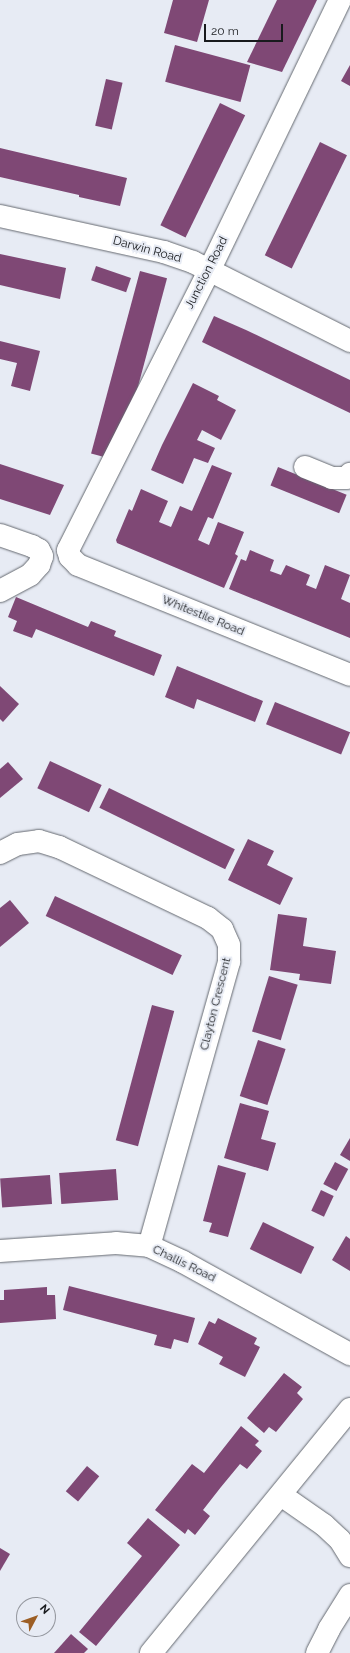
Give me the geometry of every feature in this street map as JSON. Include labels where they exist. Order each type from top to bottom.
[{"type":"street","name":"Junction Road","points":[[69,545],[209,271],[340,0]]},
{"type":"street","name":"Darwin Road","points":[[0,216],[164,252],[193,262],[350,340]]},
{"type":"street","points":[[305,467],[332,478],[346,478],[350,474]]},
{"type":"street","points":[[0,535],[32,546],[39,550],[42,556],[39,565],[30,575],[0,591]]},
{"type":"street","name":"Whitestile Road","points":[[69,545],[70,557],[78,565],[350,675]]},
{"type":"street","name":"Clayton Crescent","points":[[0,853],[18,844],[39,841],[59,847],[208,918],[222,929],[229,946],[229,962],[149,1246]]},
{"type":"street","name":"Challis Road","points":[[0,1251],[116,1243],[149,1246],[183,1262],[350,1354]]},
{"type":"street","points":[[150,1653],[350,1409]]},
{"type":"street","points":[[281,1495],[324,1526],[340,1540],[350,1556]]},
{"type":"street","points":[[317,1653],[329,1629],[350,1595]]},
{"type":"building","points":[[173,0],[209,0],[197,42],[164,33]]},
{"type":"building","points":[[277,0],[317,0],[282,72],[247,62]]},
{"type":"building","points":[[175,45],[250,65],[241,102],[165,82]]},
{"type":"building","points":[[350,65],[350,86],[341,81]]},
{"type":"building","points":[[106,79],[123,83],[112,130],[95,126]]},
{"type":"building","points":[[220,103],[245,115],[186,238],[160,225]]},
{"type":"building","points":[[320,142],[347,155],[292,268],[265,255]]},
{"type":"building","points":[[0,148],[127,178],[120,206],[0,177]]},
{"type":"building","points":[[0,254],[66,268],[60,299],[0,285]]},
{"type":"building","points":[[96,266],[131,278],[126,292],[91,280]]},
{"type":"building","points":[[140,271],[167,278],[118,461],[91,454]]},
{"type":"building","points":[[214,316],[350,380],[350,413],[202,342]]},
{"type":"building","points":[[0,341],[40,351],[30,391],[11,386],[17,363],[0,359]]},
{"type":"building","points":[[193,383],[219,396],[217,400],[236,410],[221,440],[202,430],[197,440],[215,448],[208,463],[194,458],[183,484],[151,470]]},
{"type":"building","points":[[0,464],[64,485],[50,515],[0,499]]},
{"type":"building","points":[[212,465],[232,473],[213,519],[208,517],[198,540],[209,545],[218,522],[244,532],[235,554],[238,556],[224,588],[117,543],[116,540],[129,509],[132,511],[141,489],[168,501],[159,522],[171,527],[180,506],[192,511]]},
{"type":"building","points":[[278,467],[347,495],[339,513],[271,486]]},
{"type":"building","points":[[250,550],[274,560],[270,571],[281,575],[286,565],[310,575],[306,585],[316,589],[325,565],[350,575],[341,599],[350,603],[350,638],[229,589],[241,559],[246,561]]},
{"type":"building","points":[[16,597],[88,627],[91,621],[116,631],[114,636],[162,655],[154,676],[36,629],[32,638],[13,631],[17,621],[8,617]]},
{"type":"building","points":[[177,666],[263,701],[255,722],[197,699],[194,709],[165,697]]},
{"type":"building","points":[[0,686],[19,704],[3,722],[0,719]]},
{"type":"building","points":[[275,702],[350,732],[341,755],[266,724]]},
{"type":"building","points":[[50,761],[102,785],[89,812],[37,788]]},
{"type":"building","points":[[8,762],[23,779],[0,798],[0,769]]},
{"type":"building","points":[[109,788],[235,849],[225,869],[99,808]]},
{"type":"building","points":[[248,839],[274,851],[267,865],[293,878],[280,905],[228,880]]},
{"type":"building","points":[[55,896],[182,955],[173,975],[46,916]]},
{"type":"building","points":[[10,900],[29,923],[0,947],[0,908]]},
{"type":"building","points":[[278,914],[307,918],[303,946],[336,951],[331,984],[299,980],[300,974],[270,970]]},
{"type":"building","points":[[269,976],[298,985],[281,1040],[252,1031]]},
{"type":"building","points":[[152,1005],[174,1011],[138,1146],[116,1140]]},
{"type":"building","points":[[258,1040],[286,1049],[267,1105],[240,1096]]},
{"type":"building","points":[[240,1103],[269,1111],[261,1139],[276,1143],[268,1171],[224,1158]]},
{"type":"building","points":[[350,1138],[350,1161],[340,1155]]},
{"type":"building","points":[[335,1162],[348,1169],[337,1191],[323,1184]]},
{"type":"building","points":[[218,1165],[246,1173],[228,1237],[209,1232],[212,1223],[203,1221]]},
{"type":"building","points":[[116,1169],[118,1200],[61,1204],[59,1173]]},
{"type":"building","points":[[50,1175],[52,1204],[2,1207],[0,1178]]},
{"type":"building","points":[[321,1190],[334,1196],[324,1217],[311,1211]]},
{"type":"building","points":[[263,1222],[314,1247],[301,1274],[250,1249]]},
{"type":"building","points":[[346,1236],[350,1239],[350,1271],[332,1260]]},
{"type":"building","points":[[69,1286],[195,1318],[188,1343],[174,1339],[171,1349],[154,1345],[157,1335],[63,1310]]},
{"type":"building","points":[[47,1287],[47,1295],[55,1295],[56,1319],[0,1323],[0,1300],[4,1300],[4,1290]]},
{"type":"building","points":[[218,1318],[257,1338],[254,1344],[260,1347],[245,1377],[219,1364],[223,1357],[198,1344],[209,1321],[215,1324]]},
{"type":"building","points":[[284,1373],[302,1387],[297,1393],[303,1399],[276,1432],[269,1427],[264,1433],[247,1418]]},
{"type":"building","points":[[241,1426],[259,1441],[255,1445],[262,1451],[247,1469],[240,1464],[221,1487],[203,1510],[210,1516],[195,1535],[188,1529],[185,1534],[155,1510],[192,1464],[204,1473]]},
{"type":"building","points":[[87,1466],[99,1476],[78,1502],[66,1491]]},
{"type":"building","points":[[148,1518],[180,1545],[96,1646],[79,1632],[142,1556],[127,1543]]},
{"type":"building","points":[[0,1548],[10,1554],[0,1571]]},
{"type":"building","points":[[71,1634],[88,1649],[84,1653],[54,1653]]}]
